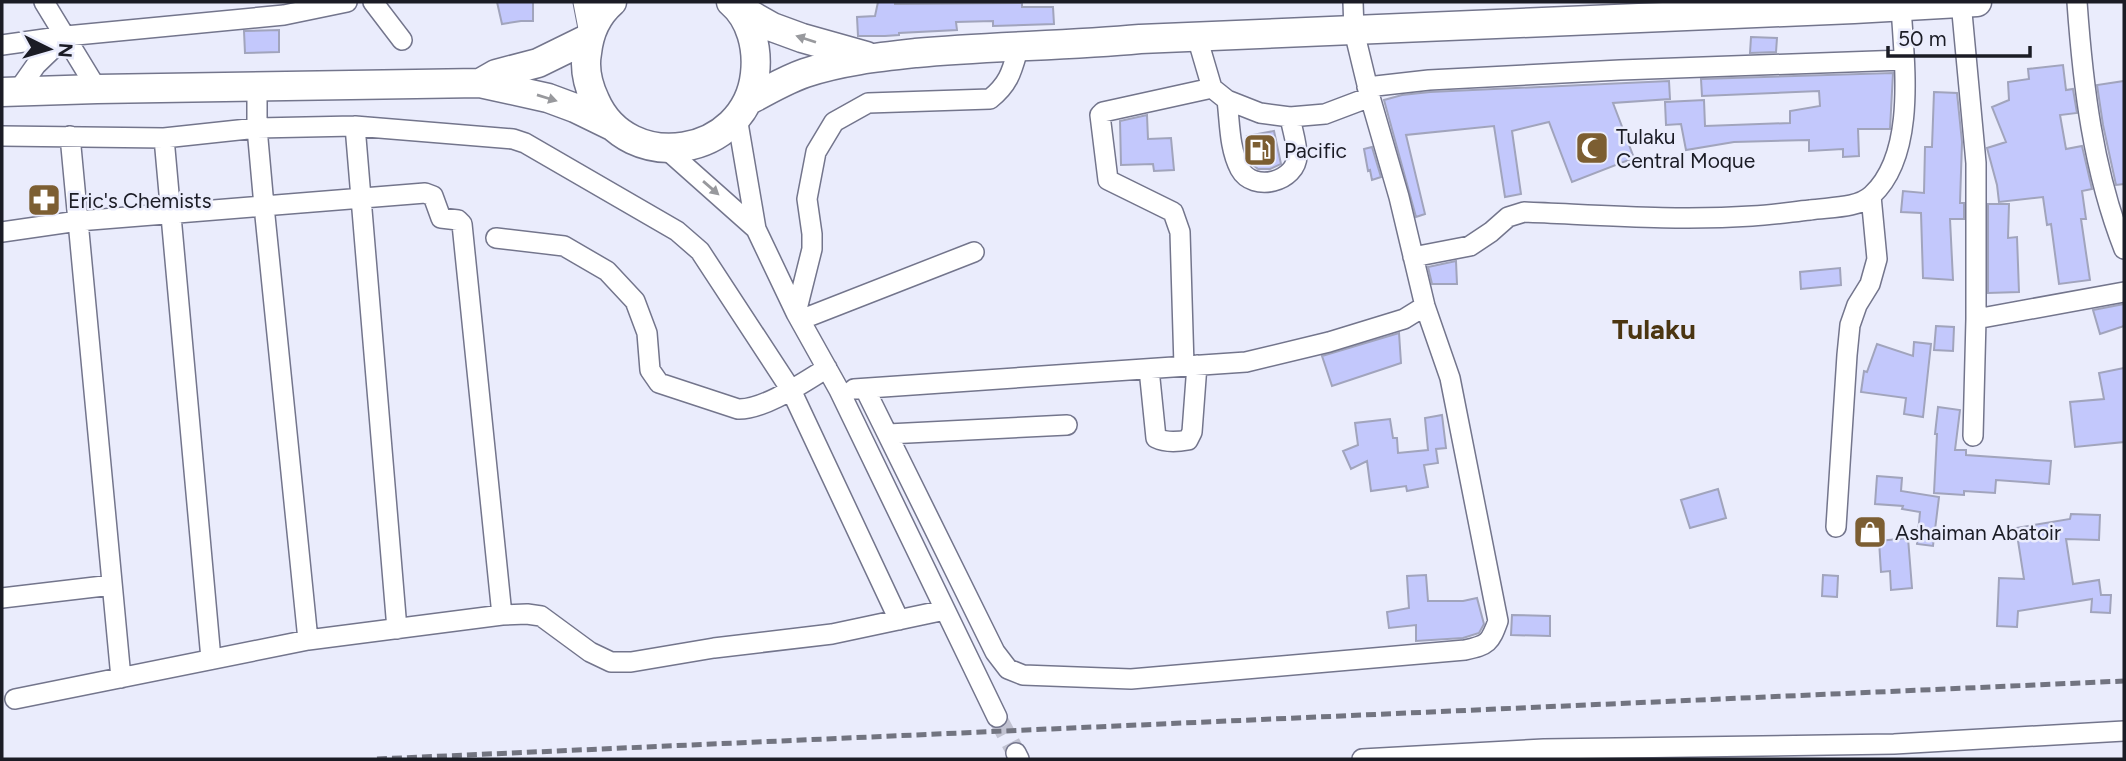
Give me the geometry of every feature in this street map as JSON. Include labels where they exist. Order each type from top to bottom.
[{"type":"highway","points":[[612,2],[605,7],[590,35],[585,62],[589,86],[598,108],[614,127]]},
{"type":"highway","points":[[10,92],[480,83],[548,98],[575,107],[630,138],[666,149],[705,141],[723,131],[743,109],[804,74],[872,58],[1140,39],[1977,2]]},
{"type":"highway","points":[[734,4],[772,27],[872,58]]},
{"type":"highway","points":[[734,4],[748,23],[756,52],[754,82],[743,109]]},
{"type":"highway","points":[[480,83],[496,74],[538,63],[590,35]]},
{"type":"main road","points":[[585,2],[590,35]]},
{"type":"street","points":[[44,2],[97,89]]},
{"type":"street","points":[[2,45],[66,36],[284,15],[317,5],[347,2]]},
{"type":"street","points":[[373,2],[402,40]]},
{"type":"street","points":[[865,388],[995,652],[1009,669],[1023,675],[1131,679],[1465,650],[1492,639],[1498,621],[1450,378],[1424,306],[1399,197],[1368,92],[1354,31],[1353,2]]},
{"type":"street","points":[[1961,2],[1976,163],[1973,436]]},
{"type":"street","points":[[2077,2],[2082,78],[2092,138],[2124,249]]},
{"type":"street","points":[[1413,257],[1470,246],[1508,217],[1524,212],[1654,217],[1753,216],[1853,205],[1871,196],[1886,175],[1898,149],[1904,120],[1901,6]]},
{"type":"street","points":[[10,92],[66,36]]},
{"type":"street","points":[[1197,37],[1220,94],[1232,151],[1242,173],[1259,183],[1279,180],[1292,170],[1297,156],[1290,117]]},
{"type":"street","points":[[798,316],[812,249],[807,199],[816,152],[834,122],[868,103],[990,99],[1009,79],[1019,46]]},
{"type":"street","points":[[1149,369],[1156,438],[1162,441],[1188,440],[1192,432],[1191,366],[1180,232],[1173,212],[1108,180],[1100,115],[1103,112],[1220,94],[1260,113],[1290,117],[1325,114],[1368,92],[1429,80],[1904,60]]},
{"type":"street","points":[[257,86],[257,128],[264,206],[308,640]]},
{"type":"street","points":[[743,109],[756,229],[798,316],[839,390],[997,716]]},
{"type":"street","points":[[355,127],[397,629]]},
{"type":"street","points":[[2,136],[164,138],[257,128],[355,127],[513,139],[525,143],[677,232],[700,251],[790,390],[899,620]]},
{"type":"street","points":[[70,136],[121,677]]},
{"type":"street","points":[[164,138],[211,659]]},
{"type":"street","points":[[666,149],[756,229]]},
{"type":"street","points":[[2,232],[78,221],[359,197],[433,196],[441,218],[458,220],[462,224],[502,615]]},
{"type":"street","points":[[1836,527],[1850,325],[1857,305],[1870,284],[1877,259],[1871,196]]},
{"type":"street","points":[[496,238],[564,246],[607,271],[635,301],[647,333],[650,370],[659,383],[748,410],[827,368]]},
{"type":"street","points":[[798,316],[974,252]]},
{"type":"street","points":[[1976,319],[2124,292]]},
{"type":"street","points":[[839,390],[1245,362],[1329,342],[1404,319],[1424,306]]},
{"type":"street","points":[[888,434],[1067,425]]},
{"type":"street","points":[[2,598],[113,585]]},
{"type":"street","points":[[15,699],[308,640],[502,615],[541,616],[590,652],[611,662],[631,662],[714,648],[832,634],[946,610]]},
{"type":"street","points":[[1362,759],[1544,750],[1894,744],[2124,731]]},
{"type":"building","points":[[497,2],[533,2],[533,21],[502,24]]},
{"type":"building","points":[[878,2],[1022,3],[1022,7],[1053,7],[1054,24],[993,26],[993,21],[956,22],[957,30],[858,36],[857,17],[875,16]]},
{"type":"building","points":[[279,30],[279,52],[245,53],[244,31]]},
{"type":"building","points":[[1751,37],[1777,38],[1776,52],[1750,53]]},
{"type":"building","points":[[2063,65],[2066,90],[2073,89],[2077,113],[2060,115],[2066,149],[2082,146],[2092,189],[2082,191],[2086,219],[2081,219],[2090,280],[2059,284],[2051,224],[2047,225],[2043,197],[1999,202],[1987,148],[2006,142],[1992,107],[2009,100],[2008,82],[2029,79],[2028,69]]},
{"type":"building","points":[[1893,73],[1890,129],[1858,129],[1859,156],[1843,157],[1843,149],[1809,151],[1809,140],[1734,142],[1686,150],[1681,124],[1666,125],[1665,102],[1704,100],[1705,126],[1790,123],[1790,111],[1820,106],[1819,91],[1702,96],[1701,79]]},
{"type":"building","points":[[1669,81],[1670,99],[1613,103],[1634,158],[1572,182],[1549,122],[1512,131],[1521,194],[1505,197],[1494,126],[1406,135],[1425,214],[1416,217],[1384,100],[1430,92]]},
{"type":"building","points":[[2124,81],[2124,184],[2116,185],[2097,85]]},
{"type":"building","points":[[1934,92],[1957,93],[1962,142],[1960,203],[1964,203],[1964,219],[1950,219],[1953,280],[1923,278],[1921,213],[1901,212],[1903,191],[1924,193],[1925,147],[1932,147]]},
{"type":"building","points":[[1147,115],[1148,139],[1171,138],[1174,170],[1154,171],[1153,164],[1121,165],[1120,121]]},
{"type":"building","points":[[1274,131],[1281,164],[1270,169],[1258,169],[1253,165],[1247,136]]},
{"type":"building","points":[[1372,147],[1381,177],[1372,180],[1364,149]]},
{"type":"building","points":[[1988,204],[2009,204],[2008,238],[2017,237],[2019,292],[1988,293]]},
{"type":"building","points":[[1456,261],[1457,284],[1432,284],[1428,267]]},
{"type":"building","points":[[1840,268],[1841,285],[1801,289],[1800,272]]},
{"type":"building","points":[[2124,304],[2124,326],[2100,334],[2093,310]]},
{"type":"building","points":[[1936,326],[1954,327],[1953,351],[1934,350]]},
{"type":"building","points":[[1399,333],[1401,363],[1332,386],[1322,356]]},
{"type":"building","points":[[1914,342],[1931,344],[1923,417],[1904,414],[1906,398],[1861,392],[1864,371],[1867,372],[1877,344],[1913,356]]},
{"type":"building","points":[[2124,368],[2124,442],[2075,447],[2070,402],[2104,399],[2099,373]]},
{"type":"building","points":[[1938,407],[1960,410],[1955,450],[1966,450],[1966,455],[2051,461],[2049,484],[1996,480],[1995,493],[1934,493]]},
{"type":"building","points":[[1442,415],[1446,448],[1436,449],[1438,463],[1424,465],[1428,487],[1407,491],[1406,486],[1371,491],[1367,461],[1351,469],[1343,451],[1358,445],[1355,423],[1390,419],[1393,438],[1397,438],[1398,453],[1428,450],[1425,418]]},
{"type":"building","points":[[1877,476],[1902,478],[1901,491],[1939,497],[1933,546],[1917,544],[1920,512],[1902,509],[1903,506],[1875,504]]},
{"type":"building","points":[[1718,489],[1726,518],[1690,528],[1681,500]]},
{"type":"building","points":[[2071,514],[2100,515],[2099,540],[2066,539],[2073,584],[2099,580],[2101,595],[2111,595],[2110,613],[2091,612],[2092,599],[2018,611],[2017,627],[1997,626],[1999,578],[2024,579],[2016,528],[2070,519]]},
{"type":"building","points":[[1908,538],[1912,588],[1891,590],[1890,571],[1881,572],[1879,541]]},
{"type":"building","points":[[1426,575],[1428,601],[1463,601],[1477,598],[1484,624],[1479,633],[1463,638],[1416,641],[1416,625],[1389,628],[1387,612],[1409,608],[1407,576]]},
{"type":"building","points":[[1823,575],[1838,576],[1837,597],[1822,596]]},
{"type":"building","points":[[1512,615],[1550,616],[1550,636],[1511,635]]},
{"type":"tunnel","points":[[997,717],[1016,753]]},
{"type":"railway","points":[[377,759],[2124,681]]},
{"type":"place","name":"Tulaku Central Moque","points":[[1592,148]]},
{"type":"place","name":"Pacific","points":[[1260,150]]},
{"type":"place","name":"Eric's Chemists","points":[[44,200]]},
{"type":"place","name":"Ashaiman Abatoir","points":[[1870,532]]},
{"type":"district","name":"Tulaku","points":[[1654,329]]}]
